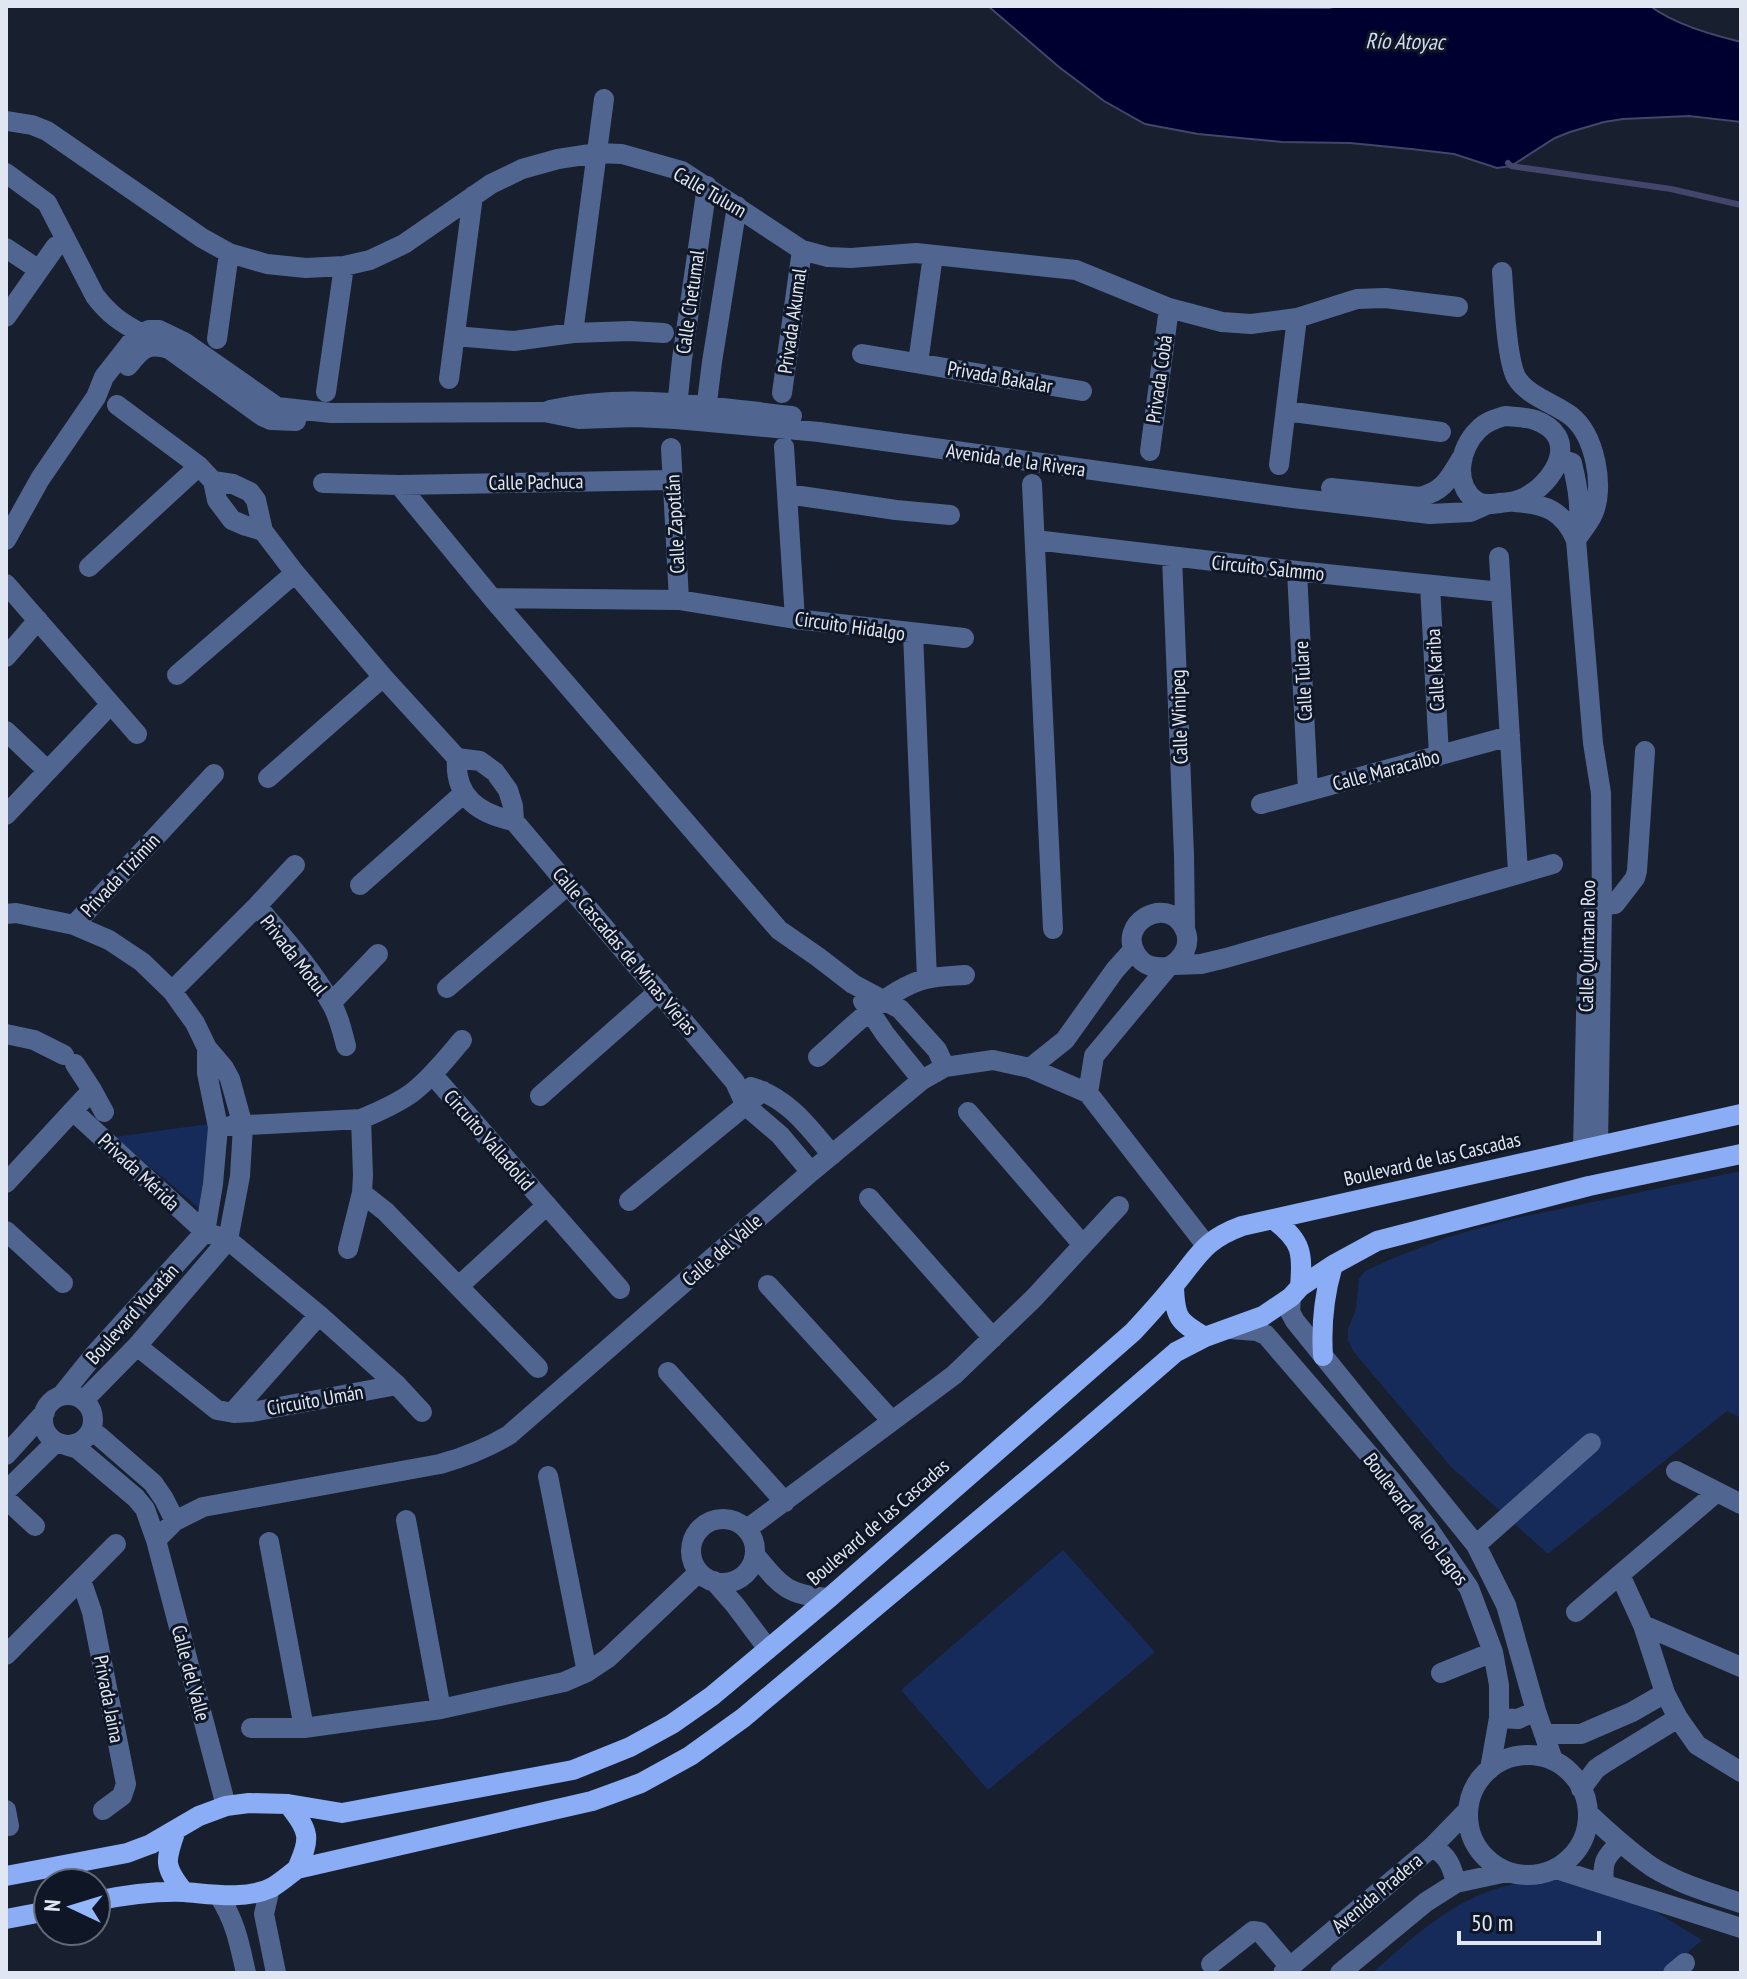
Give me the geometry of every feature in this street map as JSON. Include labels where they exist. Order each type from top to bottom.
[{"type":"main road","name":"Boulevard de las Cascadas","points":[[6,1876],[127,1853],[151,1844],[199,1816],[226,1806],[288,1804],[342,1813],[573,1770],[630,1747],[672,1724],[712,1696],[829,1598],[1133,1332],[1206,1245],[1226,1232],[1741,1114]]},
{"type":"main road","points":[[112,1898],[184,1892],[219,1896],[244,1894],[270,1888],[297,1869],[592,1801],[641,1783],[690,1756],[755,1708],[1176,1352],[1205,1337],[1263,1316],[1333,1265],[1377,1241],[1589,1186],[1741,1154]]},
{"type":"main road","points":[[1274,1220],[1289,1231],[1298,1245],[1302,1265],[1295,1292]]},
{"type":"main road","points":[[1323,1356],[1323,1314],[1333,1265]]},
{"type":"main road","points":[[1174,1286],[1174,1307],[1180,1320],[1205,1337]]},
{"type":"main road","points":[[288,1804],[304,1825],[307,1835],[307,1846],[297,1869]]},
{"type":"main road","points":[[176,1830],[168,1864],[172,1877],[184,1892]]},
{"type":"main road","points":[[6,1919],[32,1914]]},
{"type":"street","points":[[573,333],[604,99]]},
{"type":"street","name":"Calle Tulum","points":[[7,121],[47,131],[202,238],[229,253],[267,264],[306,268],[344,266],[370,260],[404,244],[491,184],[522,169],[597,153],[622,154],[682,171],[802,250],[828,257],[916,253],[1076,270],[1169,308],[1222,322],[1251,324],[1297,318],[1357,299],[1385,298],[1458,307]]},
{"type":"street","points":[[6,173],[47,203],[95,296],[121,323],[141,333]]},
{"type":"street","name":"Calle Chetumal","points":[[676,411],[707,186]]},
{"type":"street","points":[[449,379],[473,196]]},
{"type":"street","name":"Calle Chetumal","points":[[705,414],[737,206]]},
{"type":"street","points":[[6,317],[56,246]]},
{"type":"street","points":[[6,248],[39,270]]},
{"type":"street","name":"Privada Akumal","points":[[782,393],[802,250]]},
{"type":"street","points":[[217,339],[229,253]]},
{"type":"street","name":"Privada Bakalar","points":[[918,363],[933,255]]},
{"type":"street","points":[[326,392],[344,266]]},
{"type":"street","points":[[1502,272],[1511,363],[1516,377],[1524,387],[1572,417],[1584,430],[1596,463],[1598,494],[1593,514],[1576,540]]},
{"type":"street","name":"Privada Cobá","points":[[1150,451],[1169,308]]},
{"type":"street","points":[[1279,465],[1297,318]]},
{"type":"street","points":[[687,324],[717,329]]},
{"type":"street","name":"Avenida de la Rivera","points":[[6,540],[40,479],[96,397],[104,377],[122,352],[141,333],[149,330],[159,330],[184,342],[277,407],[331,413],[544,412],[607,401],[820,426],[1295,491],[1430,514],[1470,512],[1486,505]]},
{"type":"street","points":[[455,336],[514,341],[573,333],[664,333]]},
{"type":"street","name":"Avenida de la Rivera","points":[[96,397],[115,384],[139,352],[159,345],[271,420],[307,420],[331,413]]},
{"type":"street","name":"Privada Bakalar","points":[[862,354],[1082,391]]},
{"type":"street","name":"Calle Cascadas de Minas Viejas","points":[[117,405],[206,474],[250,492],[256,500],[263,531],[383,677],[457,758],[480,761],[495,772],[508,790],[514,821]]},
{"type":"street","points":[[1286,411],[1441,432]]},
{"type":"street","points":[[1514,502],[1543,484],[1561,459],[1560,441],[1537,421],[1505,416],[1477,430],[1468,443],[1461,459],[1461,474],[1466,488],[1475,500],[1486,505],[1514,502],[1547,507],[1570,526],[1576,540]]},
{"type":"street","points":[[784,447],[795,619]]},
{"type":"street","name":"Calle Zapotlán","points":[[671,448],[679,600]]},
{"type":"street","name":"Avenida de la Rivera","points":[[1295,491],[1431,495],[1449,481],[1461,459]]},
{"type":"street","name":"Calle Quintana Roo","points":[[1561,459],[1572,463],[1580,511],[1576,540],[1593,743],[1588,793],[1596,906],[1590,1147]]},
{"type":"street","points":[[89,567],[206,474]]},
{"type":"street","name":"Calle Cascadas de Minas Viejas","points":[[206,474],[217,500],[232,520],[263,531]]},
{"type":"street","name":"Calle Pachuca","points":[[323,483],[399,485],[672,480]]},
{"type":"street","points":[[1032,484],[1053,929]]},
{"type":"street","points":[[399,485],[492,598],[779,930],[853,984],[877,1006],[885,1034],[922,1080]]},
{"type":"street","points":[[787,494],[950,515]]},
{"type":"street","name":"Circuito Salmmo","points":[[1035,540],[1501,592]]},
{"type":"street","name":"Calle Winipeg","points":[[1172,557],[1186,931]]},
{"type":"street","points":[[1499,557],[1518,872]]},
{"type":"street","name":"Calle Tulare","points":[[1297,571],[1308,791]]},
{"type":"street","points":[[177,675],[295,573]]},
{"type":"street","points":[[6,584],[137,734]]},
{"type":"street","name":"Calle Kariba","points":[[1430,585],[1439,756]]},
{"type":"street","name":"Circuito Hidalgo","points":[[492,598],[679,600],[795,619],[913,633],[927,979]]},
{"type":"street","points":[[6,657],[38,620]]},
{"type":"street","points":[[913,633],[964,638]]},
{"type":"street","points":[[268,778],[383,677]]},
{"type":"street","points":[[6,815],[111,704]]},
{"type":"street","points":[[6,731],[47,770]]},
{"type":"street","name":"Calle Maracaibo","points":[[1261,804],[1510,736]]},
{"type":"street","points":[[1596,906],[1615,904],[1635,878],[1645,751]]},
{"type":"street","points":[[360,885],[464,793],[456,771],[457,758]]},
{"type":"street","name":"Privada Tizimin","points":[[172,991],[142,962],[109,940],[74,925],[214,774]]},
{"type":"street","name":"Calle Cascadas de Minas Viejas","points":[[464,793],[485,812],[514,821],[735,1082],[746,1106],[780,1135],[811,1172]]},
{"type":"street","points":[[1226,958],[1186,931],[1173,915],[1157,912],[1147,915],[1133,930],[1133,950],[1142,962],[1155,968],[1201,964],[1226,958],[1518,872],[1553,864]]},
{"type":"street","name":"Privada Motul","points":[[172,991],[295,865]]},
{"type":"street","points":[[1595,871],[1615,871],[1629,884]]},
{"type":"street","points":[[1157,912],[1185,876]]},
{"type":"street","points":[[447,988],[568,885]]},
{"type":"street","name":"Privada Motul","points":[[257,906],[291,945],[331,1003],[346,1046]]},
{"type":"street","points":[[9,909],[74,925]]},
{"type":"street","points":[[1088,1093],[1094,1056],[1182,957],[1187,946],[1186,931]]},
{"type":"street","points":[[1030,1068],[1065,1040],[1133,950]]},
{"type":"street","name":"Privada Motul","points":[[331,1003],[378,954]]},
{"type":"street","points":[[818,1057],[877,1006],[905,988],[927,979],[965,975]]},
{"type":"street","points":[[172,991],[230,1079],[243,1126],[240,1176],[228,1240],[205,1232],[218,1127],[207,1073],[207,1048]]},
{"type":"street","points":[[540,1096],[659,991]]},
{"type":"street","points":[[877,1006],[900,1009],[937,1050],[945,1067]]},
{"type":"street","name":"Privada Mérida","points":[[6,1034],[34,1040],[69,1059],[104,1112]]},
{"type":"street","name":"Circuito Valladolid","points":[[243,1126],[361,1119],[412,1093],[462,1040]]},
{"type":"street","points":[[1065,1040],[1094,1056]]},
{"type":"street","name":"Calle del Valle","points":[[156,1540],[175,1521],[203,1507],[440,1464],[489,1447],[509,1435],[811,1172],[922,1080],[945,1067],[993,1060],[1030,1068],[1088,1093],[1206,1245]]},
{"type":"street","name":"Circuito Valladolid","points":[[432,1074],[620,1289]]},
{"type":"street","points":[[735,1082],[763,1091],[796,1112],[832,1155]]},
{"type":"street","points":[[6,1183],[92,1090]]},
{"type":"street","points":[[629,1201],[763,1091]]},
{"type":"street","name":"Privada Mérida","points":[[73,1111],[205,1232]]},
{"type":"street","points":[[968,1112],[1083,1245]]},
{"type":"street","points":[[348,1249],[362,1193],[361,1119]]},
{"type":"street","points":[[218,1127],[243,1126]]},
{"type":"street","points":[[362,1193],[385,1211],[538,1368]]},
{"type":"street","points":[[869,1198],[993,1338]]},
{"type":"street","name":"Circuito Valladolid","points":[[459,1286],[547,1205]]},
{"type":"street","points":[[747,1529],[954,1375],[1034,1298],[1119,1206]]},
{"type":"street","points":[[6,1231],[63,1283]]},
{"type":"street","name":"Boulevard Yucatán","points":[[61,1396],[205,1232]]},
{"type":"street","name":"Boulevard Yucatán","points":[[84,1400],[137,1346],[228,1240]]},
{"type":"street","name":"Circuito Umán","points":[[228,1240],[319,1315],[397,1385],[422,1412]]},
{"type":"street","points":[[768,1285],[891,1420]]},
{"type":"street","name":"Boulevard de los Lagos","points":[[1295,1292],[1290,1312],[1295,1321],[1476,1545],[1506,1605],[1553,1760]]},
{"type":"street","name":"Circuito Umán","points":[[233,1412],[319,1315]]},
{"type":"street","name":"Boulevard de los Lagos","points":[[1230,1329],[1257,1331],[1266,1335],[1390,1479],[1469,1588],[1493,1652],[1499,1685],[1499,1718],[1490,1769]]},
{"type":"street","points":[[137,1346],[217,1410],[233,1412]]},
{"type":"street","points":[[668,1372],[785,1502]]},
{"type":"street","name":"Circuito Umán","points":[[233,1412],[252,1412],[397,1385]]},
{"type":"street","points":[[6,1455],[48,1405],[61,1396],[84,1400],[93,1417],[90,1432],[72,1445],[59,1443],[45,1429],[45,1412]]},
{"type":"street","points":[[90,1432],[99,1436],[153,1483],[175,1521]]},
{"type":"street","points":[[6,1491],[59,1443]]},
{"type":"street","name":"Calle del Valle","points":[[59,1443],[78,1449],[145,1509],[156,1540],[226,1806]]},
{"type":"street","points":[[1476,1545],[1591,1443]]},
{"type":"street","points":[[1676,1471],[1741,1504]]},
{"type":"street","points":[[548,1476],[587,1672]]},
{"type":"street","points":[[1576,1612],[1717,1492]]},
{"type":"street","points":[[6,1499],[35,1526]]},
{"type":"street","points":[[406,1520],[441,1709]]},
{"type":"street","points":[[706,1576],[732,1581],[747,1571],[755,1555],[755,1546],[747,1529],[732,1520],[714,1520],[694,1537],[691,1555],[706,1576],[735,1605],[768,1649]]},
{"type":"street","points":[[269,1542],[304,1728]]},
{"type":"street","points":[[6,1655],[116,1544]]},
{"type":"street","points":[[755,1555],[779,1584],[795,1592],[829,1598]]},
{"type":"street","points":[[1620,1575],[1643,1625],[1665,1693],[1678,1718],[1697,1745],[1741,1772]]},
{"type":"street","points":[[251,1728],[304,1728],[441,1709],[564,1682],[608,1658],[706,1576]]},
{"type":"street","name":"Privada Jaina","points":[[81,1580],[92,1612],[126,1784],[122,1796],[103,1810]]},
{"type":"street","points":[[1643,1625],[1741,1667]]},
{"type":"street","points":[[1441,1673],[1493,1652]]},
{"type":"street","points":[[1544,1734],[1581,1734],[1632,1712],[1665,1693]]},
{"type":"street","points":[[1499,1718],[1518,1719],[1536,1711]]},
{"type":"street","points":[[1581,1789],[1596,1769],[1678,1718]]},
{"type":"street","points":[[1520,1755],[1553,1760],[1567,1769],[1585,1797],[1588,1813],[1580,1846],[1556,1869],[1540,1875],[1523,1876],[1507,1872],[1490,1863],[1477,1848],[1470,1830],[1468,1810],[1474,1787],[1490,1769],[1504,1760],[1520,1755]]},
{"type":"street","name":"Avenida Pradera","points":[[1286,1970],[1432,1847],[1468,1810]]},
{"type":"street","points":[[1588,1813],[1620,1843],[1654,1868],[1691,1886],[1741,1903]]},
{"type":"street","points":[[1604,1883],[1605,1859],[1620,1843]]},
{"type":"street","points":[[1432,1847],[1447,1857],[1456,1883]]},
{"type":"street","points":[[1556,1869],[1741,1928]]},
{"type":"street","name":"Avenida Pradera","points":[[1340,1973],[1426,1902],[1456,1883],[1507,1872]]},
{"type":"street","points":[[270,1888],[264,1914],[276,1973]]},
{"type":"street","points":[[219,1896],[237,1932],[246,1973]]},
{"type":"street","points":[[1211,1964],[1253,1931],[1260,1932],[1286,1970]]},
{"type":"shaded area","points":[[222,1122],[206,1214],[115,1137]]},
{"type":"shaded area","points":[[1741,1171],[1741,1418],[1727,1411],[1548,1554],[1451,1467],[1353,1351],[1348,1340],[1348,1329],[1356,1309],[1359,1279],[1365,1271],[1448,1237],[1512,1219]]},
{"type":"shaded area","points":[[1063,1550],[1155,1652],[988,1790],[901,1690]]},
{"type":"shaded area","points":[[1556,1880],[1591,1885],[1635,1899],[1702,1940],[1664,1973],[1372,1973],[1440,1918],[1477,1896],[1519,1883]]},
{"type":"water","name":"Río Atoyac","points":[[988,6],[1650,6],[1682,24],[1741,42],[1741,122],[1689,116],[1604,122],[1555,138],[1511,166],[1497,168],[1454,154],[1411,149],[1198,134],[1145,124],[1104,101]]},
{"type":"waterway","points":[[1508,163],[1511,166],[1671,189],[1741,205]]}]
